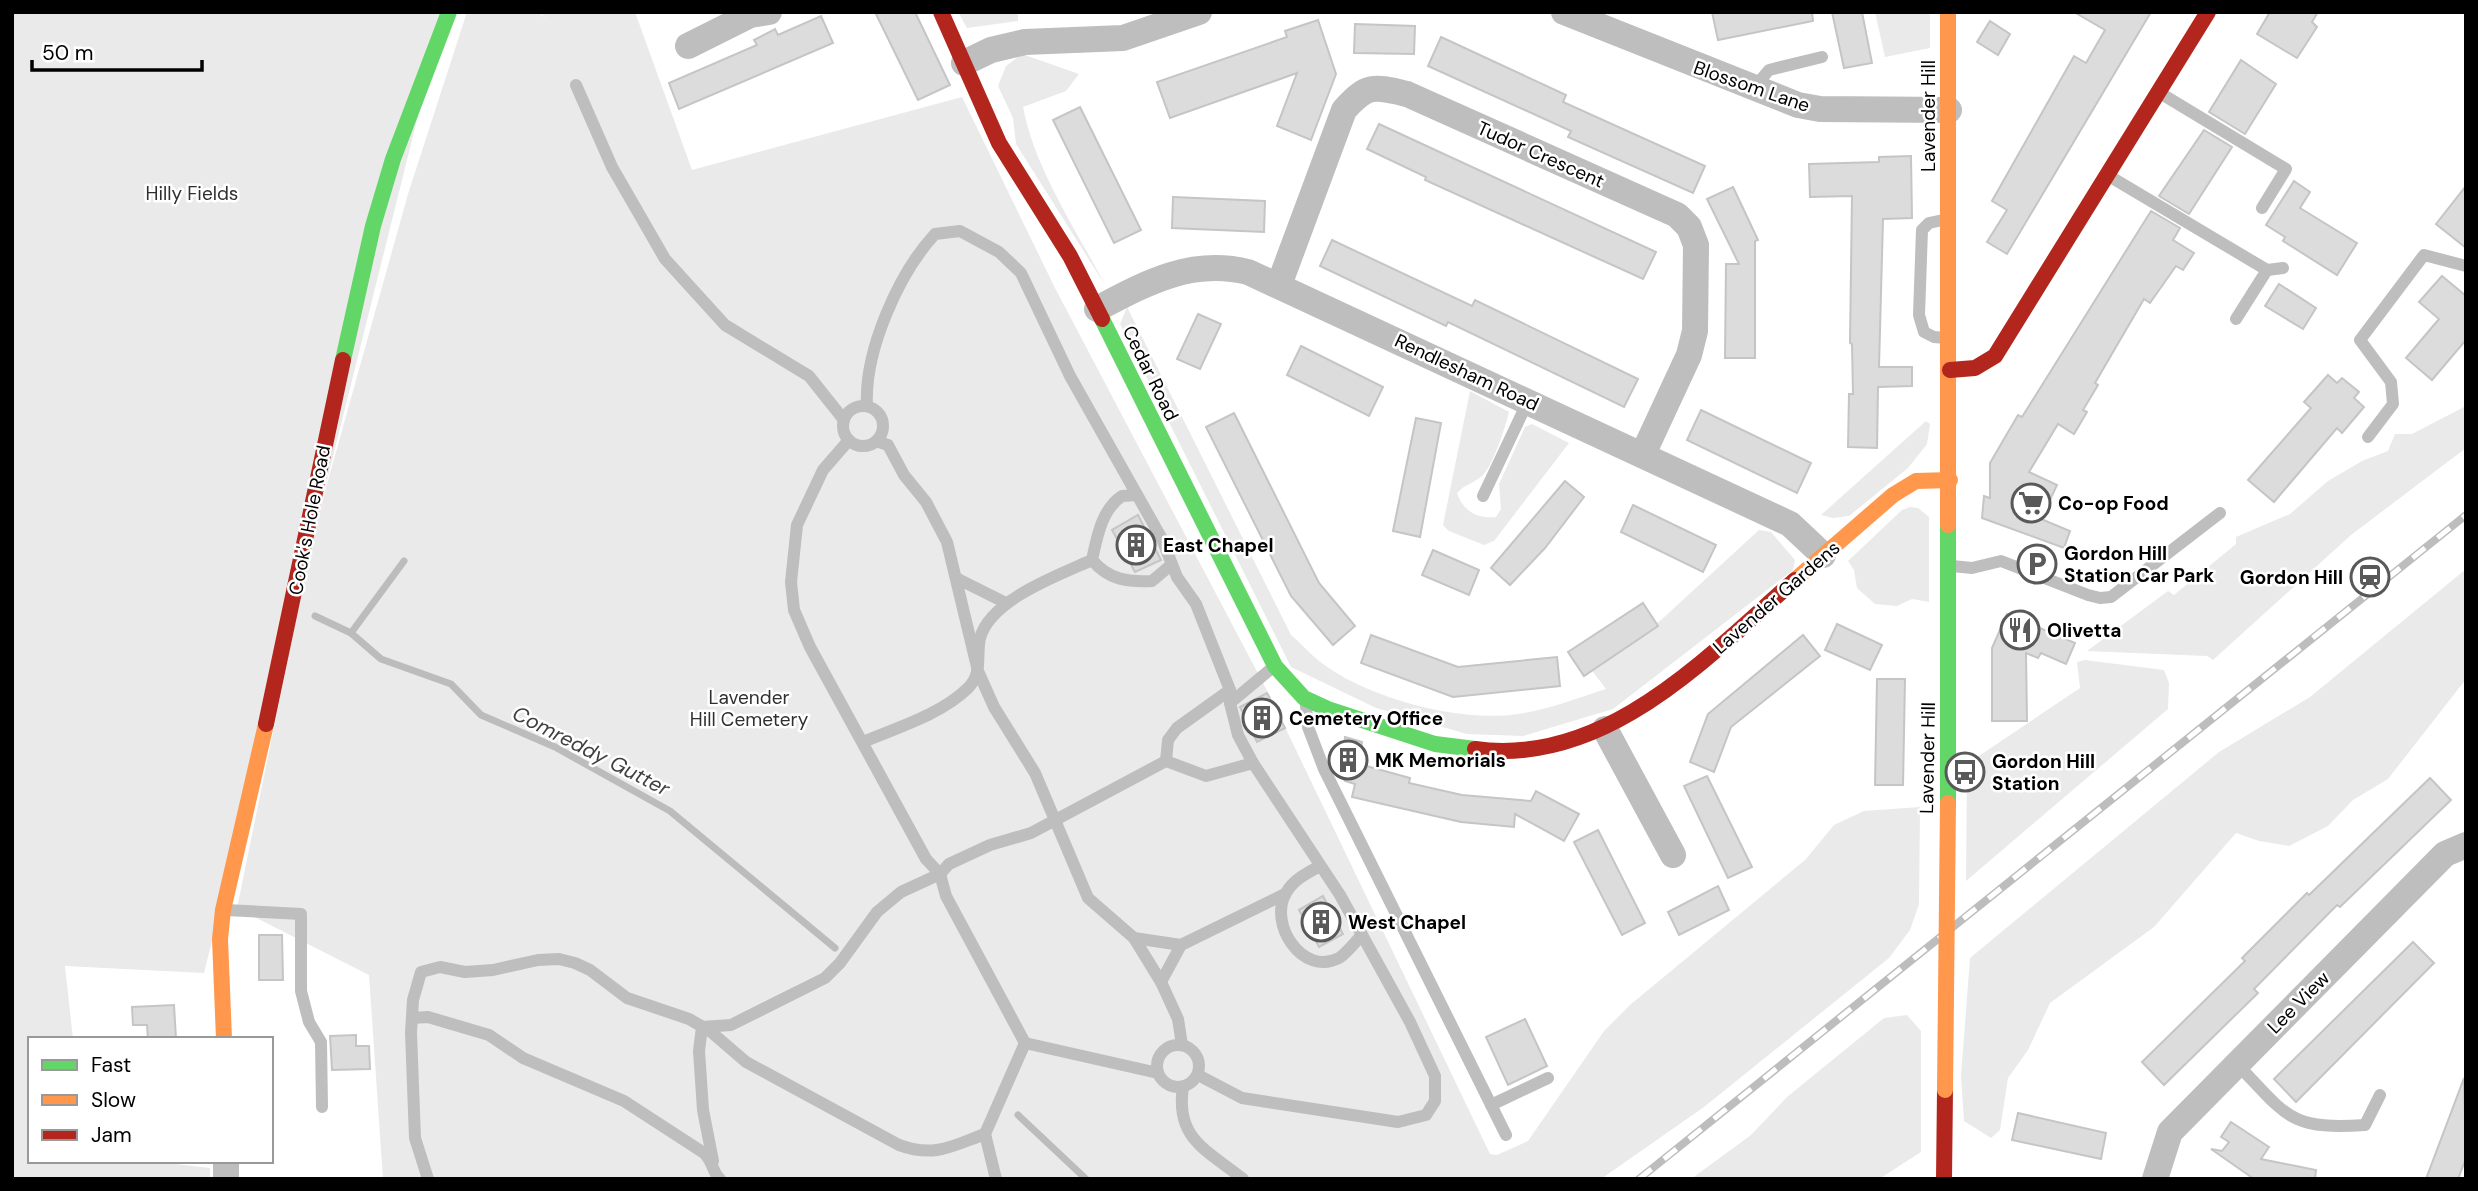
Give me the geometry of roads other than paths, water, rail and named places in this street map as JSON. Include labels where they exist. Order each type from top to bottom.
[{"type":"street","name":"Cook's Hole Road","points":[[224,1037],[220,939],[223,910],[286,638],[310,506],[373,226],[393,159],[449,12]]},
{"type":"street","points":[[688,46],[750,15],[769,12]]},
{"type":"street","name":"Cedar Road","points":[[941,12],[999,144],[1070,256],[1275,666],[1304,698]]},
{"type":"street","points":[[964,63],[991,50],[1025,42],[1123,38],[1199,12]]},
{"type":"street","name":"Blossom Lane","points":[[1564,12],[1753,89],[1820,109],[1949,110]]},
{"type":"street","name":"Lavender Hill","points":[[1944,1179],[1950,566],[1948,12]]},
{"type":"street","points":[[1950,370],[1975,368],[1995,356],[2208,12]]},
{"type":"street","name":"Tudor Crescent","points":[[1279,285],[1344,110],[1359,93],[1377,87],[1407,94],[1677,215],[1689,227],[1696,245],[1695,331],[1689,355],[1643,454]]},
{"type":"street","name":"Rendlesham Road","points":[[1097,309],[1174,272],[1226,266],[1279,285],[1790,524],[1824,555]]},
{"type":"street","name":"Lavender Gardens","points":[[1304,698],[1357,720],[1435,744],[1494,752],[1546,747],[1605,729],[1656,697],[1726,642],[1906,486],[1916,481],[1950,480]]},
{"type":"street","points":[[1605,729],[1673,855]]},
{"type":"street","name":"Lee View","points":[[2155,1179],[2170,1132],[2445,854],[2466,845]]},
{"type":"lane","points":[[1753,89],[1769,70],[1822,57]]},
{"type":"lane","points":[[576,85],[612,167],[666,260],[725,325],[809,376],[844,420],[845,434],[849,440],[862,446],[876,441],[881,435],[883,421],[873,408],[867,406],[851,409],[844,420]]},
{"type":"lane","points":[[2159,93],[2286,170],[2262,208]]},
{"type":"lane","points":[[2108,176],[2267,270],[2283,268]]},
{"type":"lane","points":[[1949,219],[1936,220],[1922,230],[1919,315],[1924,332],[1934,337],[1950,338]]},
{"type":"lane","points":[[867,406],[866,380],[904,276],[935,234],[961,231],[999,252],[1021,273],[1054,346],[1162,539],[1171,565],[1196,604],[1230,697],[1238,735],[1362,935],[1405,1011],[1435,1076],[1435,1101],[1426,1115],[1398,1122],[1242,1098],[1198,1075]]},
{"type":"lane","points":[[2368,437],[2393,404],[2391,382],[2360,340],[2424,255],[2466,266]]},
{"type":"lane","points":[[2236,319],[2267,270]]},
{"type":"lane","points":[[1483,496],[1528,401]]},
{"type":"lane","points":[[849,440],[823,470],[797,525],[791,583],[794,610],[806,637],[926,859],[940,874],[946,896],[1025,1043],[1158,1073]]},
{"type":"lane","points":[[876,441],[888,445],[904,475],[926,502],[947,542],[978,671],[994,707],[1035,773],[1088,898],[1134,937],[1161,982],[1178,1019],[1182,1045],[1197,1056],[1198,1075]]},
{"type":"lane","points":[[1137,495],[1122,496],[1109,509],[1097,538],[1093,561],[1102,572],[1129,582],[1152,582],[1171,565]]},
{"type":"lane","points":[[1950,566],[1972,568],[2001,561],[2088,595],[2110,597],[2220,513]]},
{"type":"lane","points":[[863,742],[944,704],[968,688],[978,671],[981,636],[1006,603],[1093,561]]},
{"type":"lane","points":[[958,579],[1006,603]]},
{"type":"lane","points":[[1166,761],[1168,740],[1177,728],[1230,697],[1275,666]]},
{"type":"lane","points":[[1304,698],[1308,727],[1324,769],[1507,1135]]},
{"type":"lane","points":[[702,1027],[731,1025],[825,978],[840,963],[877,912],[901,892],[940,874],[949,864],[990,845],[1031,833],[1166,761],[1206,776],[1253,763]]},
{"type":"lane","points":[[1161,982],[1181,945],[1285,894],[1301,876],[1320,866]]},
{"type":"lane","points":[[1285,894],[1280,920],[1283,932],[1302,955],[1318,960],[1338,959],[1362,935]]},
{"type":"lane","points":[[223,910],[302,914],[301,991],[309,1022],[321,1042],[322,1107]]},
{"type":"lane","points":[[1134,937],[1181,945]]},
{"type":"lane","points":[[429,1179],[415,1138],[412,1018],[417,981],[421,972],[440,967],[465,972],[559,959],[590,970],[627,998],[690,1019],[746,1062],[899,1145],[917,1152],[938,1152],[985,1134]]},
{"type":"lane","points":[[412,1018],[441,1019],[488,1035],[523,1058],[624,1101],[690,1142],[713,1161]]},
{"type":"lane","points":[[702,1027],[699,1051],[703,1110],[717,1178]]},
{"type":"lane","points":[[996,1179],[985,1134],[1025,1043]]},
{"type":"lane","points":[[1182,1045],[1164,1051],[1158,1059],[1158,1073],[1165,1084],[1183,1087]]},
{"type":"lane","points":[[2237,1064],[2290,1118],[2304,1124],[2339,1127],[2365,1125],[2380,1095]]},
{"type":"lane","points":[[1198,1075],[1183,1087],[1181,1102],[1184,1129],[1198,1144],[1242,1179]]},
{"type":"lane","points":[[1491,1105],[1548,1078]]},
{"type":"waterway","points":[[351,633],[404,561]]},
{"type":"waterway","name":"Comreddy Gutter","points":[[315,616],[351,633],[381,659],[451,684],[481,715],[555,747],[670,811],[835,948]]},
{"type":"waterway","name":"Comreddy Gutter","points":[[1018,1115],[1086,1179]]},
{"type":"railway","points":[[1639,1179],[2466,515]]},
{"type":"place","name":"Co-op Food","points":[[2031,503]]},
{"type":"place","name":"East Chapel","points":[[1136,545]]},
{"type":"place","name":"Gordon Hill Station Car Park","points":[[2037,564]]},
{"type":"place","name":"Gordon Hill","points":[[2370,577]]},
{"type":"place","name":"Olivetta","points":[[2020,630]]},
{"type":"place","name":"Cemetery Office","points":[[1262,718]]},
{"type":"place","name":"MK Memorials","points":[[1348,760]]},
{"type":"place","name":"Gordon Hill Station","points":[[1965,772]]},
{"type":"place","name":"West Chapel","points":[[1321,922]]},
{"type":"park label","name":"Hilly Fields","points":[[192,193]]},
{"type":"park label","name":"Lavender Hill Cemetery","points":[[749,708]]}]
